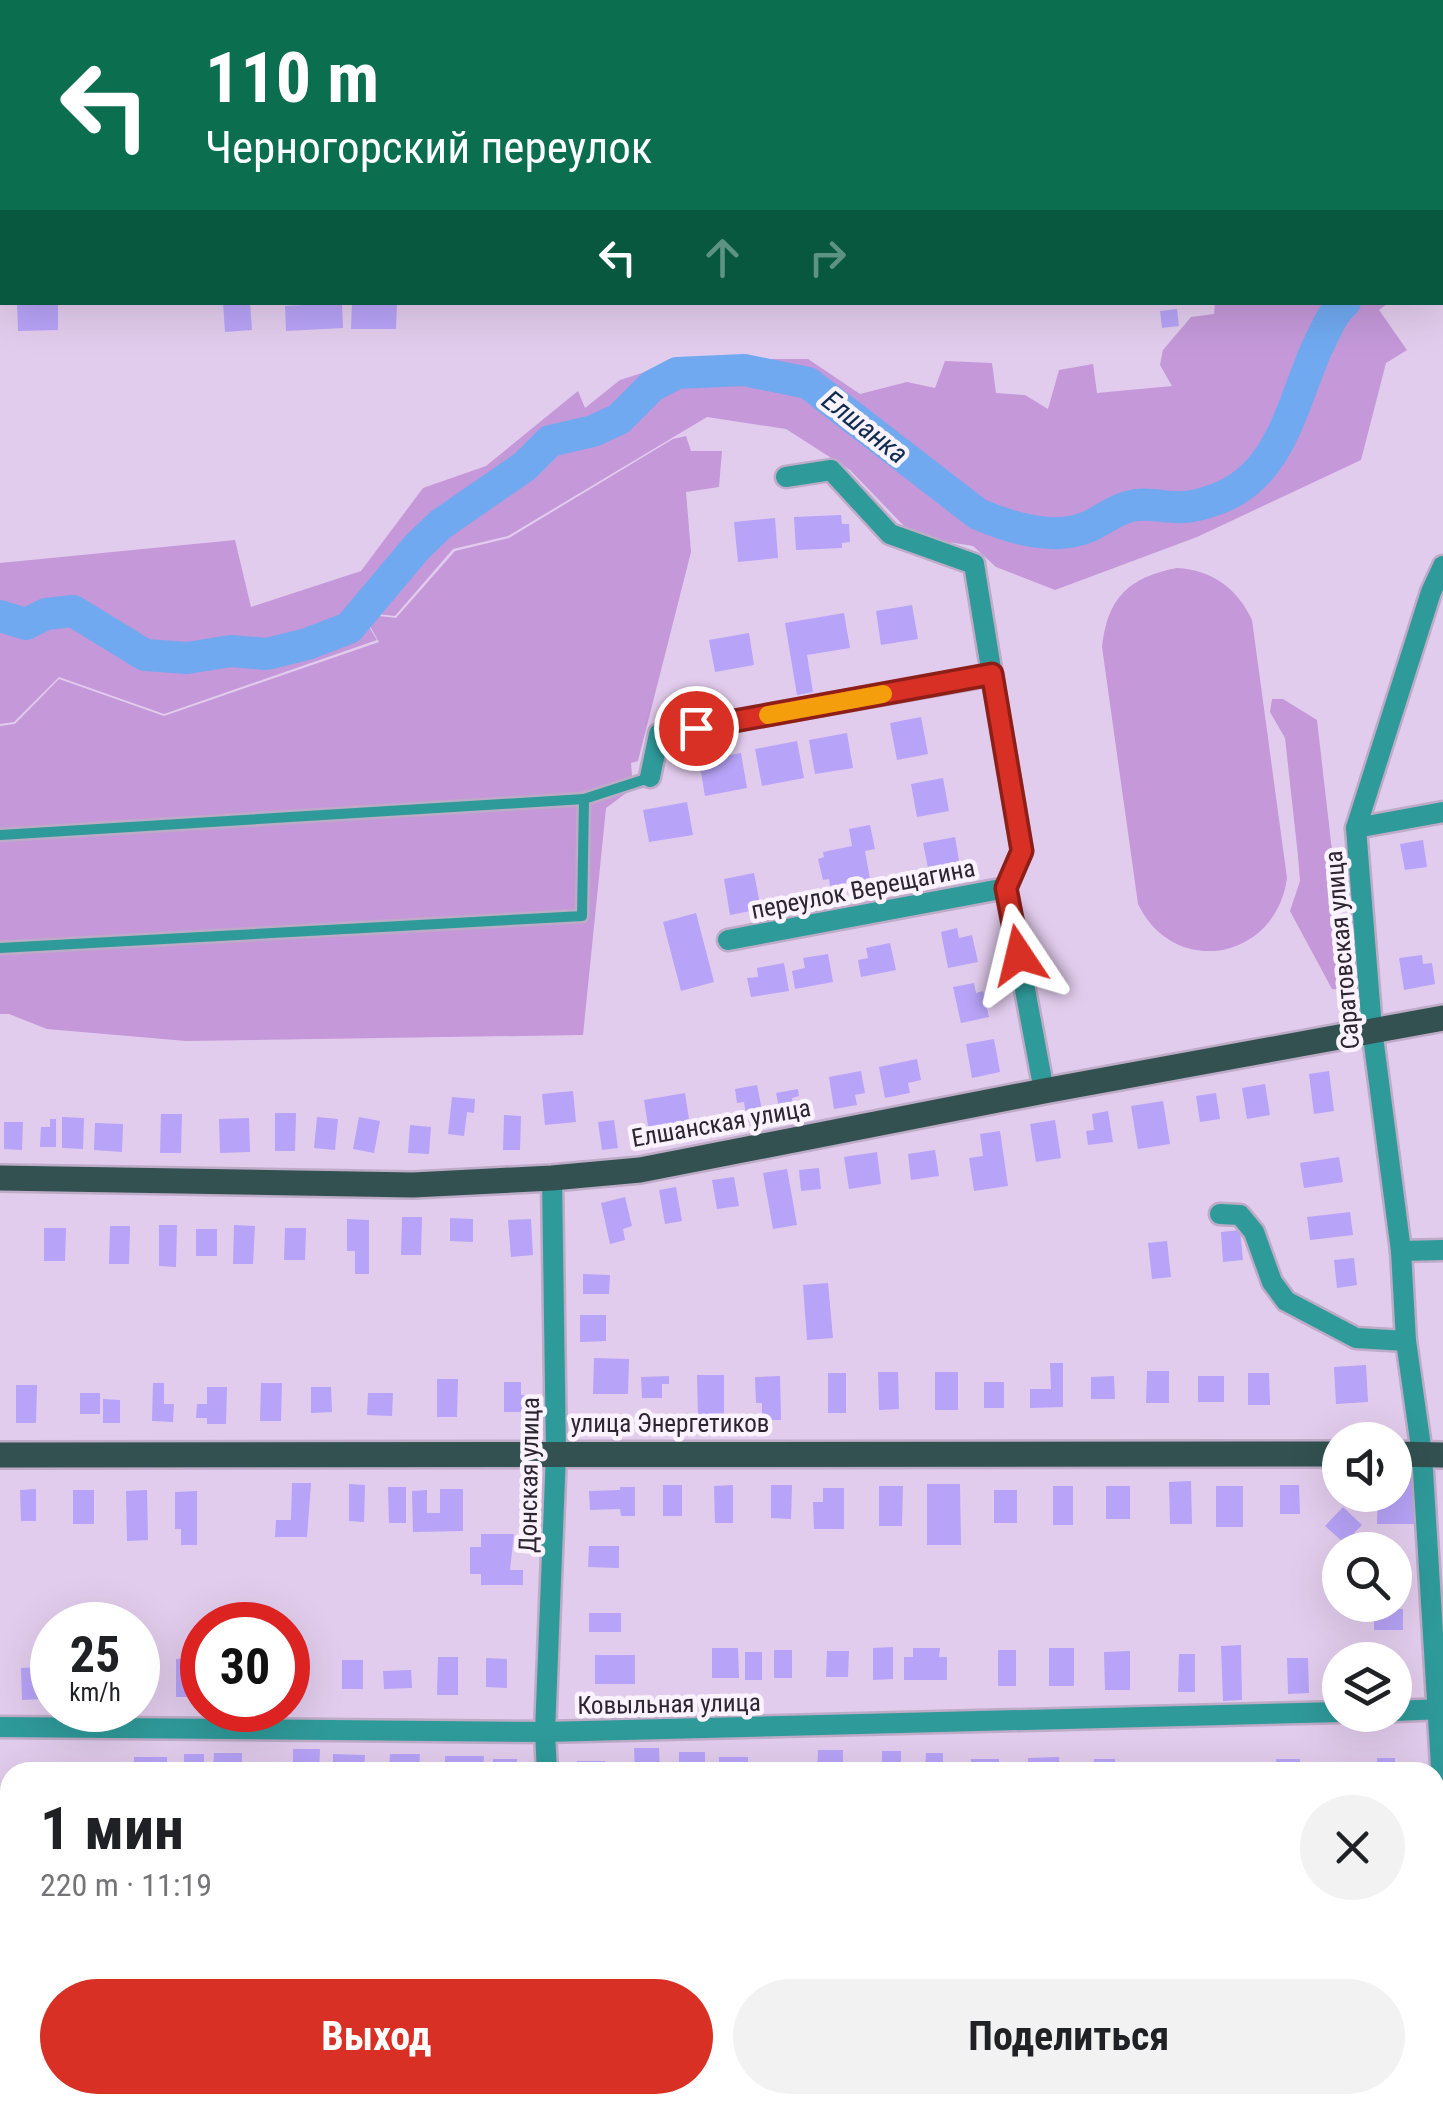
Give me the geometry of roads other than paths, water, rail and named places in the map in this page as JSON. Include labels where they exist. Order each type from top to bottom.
[{"type":"main road","name":"Елшанская улица","points":[[0,1178],[413,1185],[640,1170],[1044,1090],[1443,1018]]},
{"type":"main road","name":"улица Энергетиков","points":[[0,1455],[1322,1454]]},
{"type":"street","points":[[786,477],[831,470],[890,534],[974,564],[1022,851],[1006,888],[1044,1090]]},
{"type":"street","name":"Саратовская улица","points":[[1442,1762],[1433,1454],[1406,1342],[1401,1251],[1372,1029],[1356,828],[1443,566]]},
{"type":"street","points":[[650,777],[659,734],[992,674]]},
{"type":"street","points":[[1356,828],[1443,812]]},
{"type":"street","name":"переулок Верещагина","points":[[728,940],[1006,888]]},
{"type":"street","name":"Донская улица","points":[[546,1762],[556,1453],[552,1178]]},
{"type":"street","points":[[1220,1214],[1240,1215],[1254,1232],[1272,1282],[1286,1301],[1356,1338],[1406,1342]]},
{"type":"street","points":[[1401,1251],[1443,1250]]},
{"type":"street","points":[[1412,1710],[1441,1709]]},
{"type":"street","name":"Ковыльная улица","points":[[0,1727],[545,1732],[1322,1712]]},
{"type":"lane","points":[[0,836],[584,800],[650,777]]},
{"type":"lane","points":[[0,948],[582,916],[584,800]]},
{"type":"waterway","name":"Елшанка","points":[[0,616],[26,624],[46,614],[73,611],[145,655],[187,658],[231,651],[267,654],[307,644],[349,628],[441,524],[525,466],[550,441],[593,431],[619,419],[652,386],[677,373],[744,370],[808,383],[978,514],[1019,528],[1062,533],[1090,526],[1131,506],[1200,504],[1236,490],[1269,457],[1291,415],[1326,329],[1342,305]]}]
